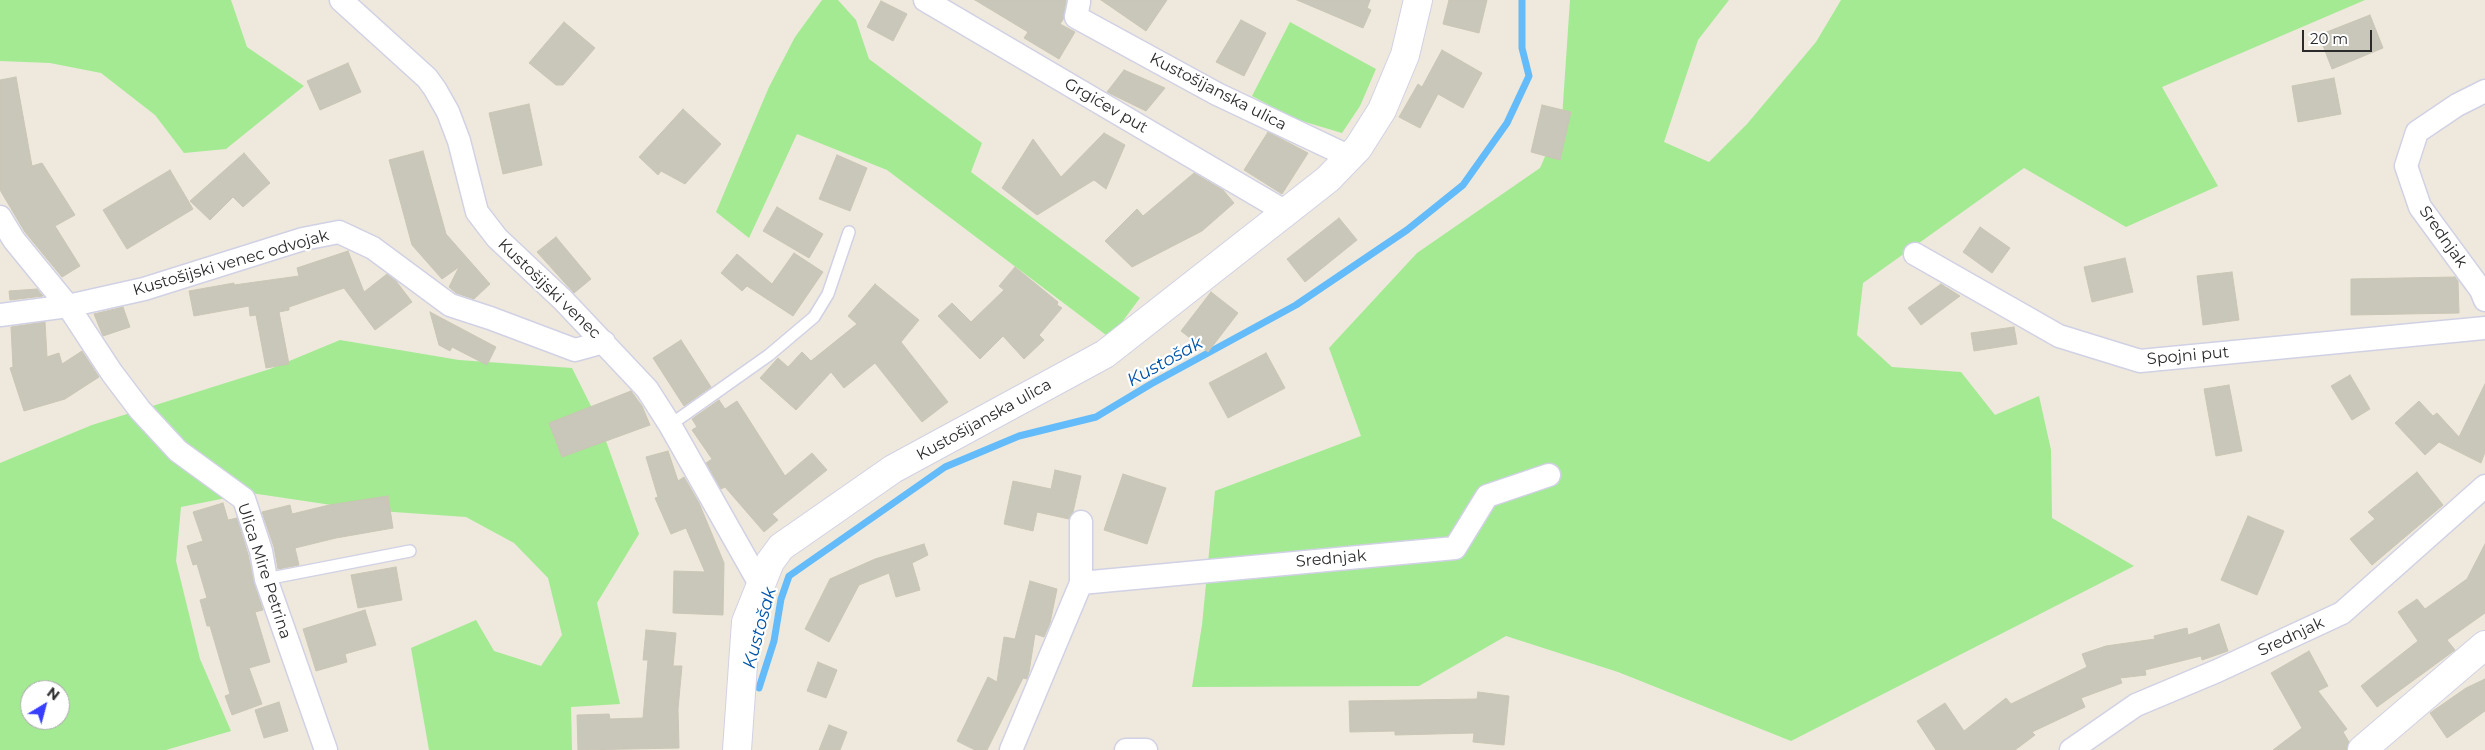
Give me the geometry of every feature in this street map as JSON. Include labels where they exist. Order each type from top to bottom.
[{"type":"street","name":"Kustošijski venec","points":[[341,0],[427,78],[435,89],[448,112],[459,141],[477,212],[497,238],[604,342],[647,389],[670,425],[760,584]]},
{"type":"street","name":"Grgićev put","points":[[925,0],[1286,212]]},
{"type":"street","name":"Kustošijanska ulica","points":[[738,750],[746,622],[770,562],[781,547],[893,470],[1105,354],[1328,179],[1350,158],[1371,131],[1395,84],[1406,55],[1418,0]]},
{"type":"street","name":"Kustošijanska ulica","points":[[1079,2],[1076,17],[1218,94],[1350,158]]},
{"type":"street","name":"Srednjak","points":[[2485,91],[2457,105],[2417,132],[2406,166],[2420,207],[2481,290],[2485,300]]},
{"type":"street","points":[[0,218],[14,240],[68,306]]},
{"type":"street","name":"Kustošijski venec odvojak","points":[[0,315],[68,306],[144,289],[303,239],[339,232],[373,248],[450,305],[576,350],[604,342]]},
{"type":"street","name":"Spojni put","points":[[1915,254],[2060,336],[2140,361],[2485,328]]},
{"type":"street","name":"Ulica Mire Petrina","points":[[68,306],[112,373],[140,410],[178,452],[244,499],[261,551],[266,579],[326,750]]},
{"type":"street","name":"Srednjak","points":[[1081,583],[1455,548],[1487,496],[1549,475]]},
{"type":"street","name":"Srednjak","points":[[2071,750],[2136,705],[2217,672],[2342,613],[2485,486]]},
{"type":"street","points":[[1011,750],[1081,583],[1081,522]]},
{"type":"street","points":[[2362,750],[2485,645]]},
{"type":"street","points":[[1126,750],[1146,750]]},
{"type":"lane","points":[[670,425],[769,355],[814,317],[828,294],[849,232]]},
{"type":"lane","points":[[266,579],[410,551]]},
{"type":"green space","points":[[0,0],[231,0],[247,47],[304,86],[226,149],[184,153],[155,115],[101,73],[50,63],[0,61]]},
{"type":"green space","points":[[822,0],[838,0],[856,20],[869,59],[982,143],[971,172],[1140,298],[1110,338],[887,170],[797,134],[749,238],[716,212],[769,87],[795,37]]},
{"type":"green space","points":[[1570,0],[1729,0],[1698,40],[1664,142],[1709,162],[1747,124],[1816,42],[1841,0],[2365,0],[2162,87],[2218,186],[2126,227],[2024,168],[1863,283],[1857,335],[1892,367],[1961,372],[1995,415],[2039,396],[2051,450],[2052,518],[2134,566],[1791,741],[1618,672],[1506,636],[1419,686],[1192,687],[1202,625],[1215,491],[1361,436],[1329,348],[1417,253],[1540,168],[1562,118]]},
{"type":"green space","points":[[1290,22],[1376,69],[1360,106],[1342,133],[1295,119],[1252,96]]},
{"type":"green space","points":[[340,340],[459,360],[572,368],[600,424],[639,534],[597,603],[620,704],[571,707],[572,750],[429,750],[411,648],[476,620],[494,651],[541,666],[562,635],[548,578],[514,543],[466,517],[365,510],[251,493],[181,507],[176,561],[200,659],[231,731],[166,750],[0,750],[0,463],[92,425],[270,369]]},
{"type":"building","points":[[975,0],[1066,0],[1064,18],[1060,24],[1075,32],[1059,59],[1024,38],[1028,32]]},
{"type":"building","points":[[1101,0],[1167,0],[1146,31]]},
{"type":"building","points":[[1297,0],[1370,0],[1367,8],[1371,10],[1363,28]]},
{"type":"building","points":[[1449,0],[1487,0],[1479,33],[1443,24]]},
{"type":"building","points":[[881,1],[907,14],[893,41],[867,27]]},
{"type":"building","points":[[2370,15],[2383,48],[2332,69],[2319,35]]},
{"type":"building","points":[[1241,20],[1266,33],[1244,76],[1216,62]]},
{"type":"building","points":[[564,22],[595,48],[563,85],[556,85],[529,63]]},
{"type":"building","points":[[1442,50],[1482,73],[1463,108],[1438,94],[1420,128],[1399,117],[1418,84],[1422,87]]},
{"type":"building","points":[[348,63],[361,92],[320,110],[307,81]]},
{"type":"building","points":[[1124,70],[1165,88],[1146,111],[1107,92]]},
{"type":"building","points":[[16,77],[32,166],[42,163],[75,215],[55,226],[80,266],[62,277],[25,232],[0,190],[0,80]]},
{"type":"building","points":[[2334,78],[2341,114],[2298,122],[2292,86]]},
{"type":"building","points":[[529,104],[542,165],[503,174],[489,113]]},
{"type":"building","points":[[1542,105],[1571,112],[1560,160],[1531,152]]},
{"type":"building","points":[[683,109],[721,144],[685,184],[661,171],[658,175],[639,157]]},
{"type":"building","points":[[1268,132],[1308,153],[1282,194],[1244,170]]},
{"type":"building","points":[[1104,133],[1125,145],[1106,189],[1094,180],[1037,215],[1002,188],[1033,139],[1061,177]]},
{"type":"building","points":[[423,151],[446,234],[490,284],[474,299],[456,293],[449,287],[459,267],[442,279],[412,245],[389,160]]},
{"type":"building","points":[[244,153],[270,183],[243,207],[233,197],[210,220],[190,201]]},
{"type":"building","points":[[837,155],[867,168],[850,211],[819,199]]},
{"type":"building","points":[[170,170],[193,209],[127,249],[103,210]]},
{"type":"building","points":[[1194,173],[1223,190],[1234,203],[1202,231],[1132,267],[1105,241],[1137,209],[1143,216]]},
{"type":"building","points":[[777,207],[823,234],[809,258],[763,231]]},
{"type":"building","points":[[1339,218],[1357,240],[1305,282],[1287,259]]},
{"type":"building","points":[[1980,227],[2010,248],[1992,273],[1963,252]]},
{"type":"building","points":[[556,237],[591,279],[574,293],[537,252]]},
{"type":"building","points":[[348,251],[364,292],[387,274],[396,281],[412,302],[375,330],[344,288],[289,307],[289,310],[279,312],[289,364],[266,368],[256,315],[250,316],[249,306],[194,316],[189,291],[234,283],[234,285],[299,276],[297,268]]},
{"type":"building","points":[[794,253],[823,272],[793,316],[747,286],[742,291],[721,273],[737,254],[772,284]]},
{"type":"building","points":[[2125,258],[2133,292],[2092,302],[2084,267]]},
{"type":"building","points":[[1015,267],[1058,302],[1057,305],[1062,308],[1039,335],[1044,340],[1024,359],[1003,336],[980,359],[938,316],[952,303],[971,322],[1004,290],[999,286]]},
{"type":"building","points":[[2232,272],[2239,320],[2203,325],[2197,276]]},
{"type":"building","points":[[2455,277],[2458,281],[2459,313],[2351,315],[2351,279]]},
{"type":"building","points":[[875,284],[919,320],[901,342],[948,402],[922,422],[875,363],[844,388],[831,372],[796,410],[760,378],[778,358],[788,367],[802,352],[811,361],[857,324],[848,316]]},
{"type":"building","points":[[1941,284],[1960,296],[1921,325],[1908,308]]},
{"type":"building","points":[[37,289],[43,296],[10,300],[9,291]]},
{"type":"building","points":[[1211,292],[1238,313],[1208,352],[1181,331]]},
{"type":"building","points":[[123,307],[130,327],[103,336],[94,314]]},
{"type":"building","points":[[430,312],[496,347],[487,365],[452,347],[450,351],[439,345]]},
{"type":"building","points":[[45,322],[47,357],[59,353],[62,364],[82,351],[99,377],[65,399],[24,411],[10,368],[13,367],[11,327]]},
{"type":"building","points":[[2014,327],[2017,344],[1974,351],[1971,333]]},
{"type":"building","points":[[681,340],[711,387],[684,406],[653,358]]},
{"type":"building","points":[[1266,353],[1285,388],[1228,418],[1209,383]]},
{"type":"building","points":[[2350,375],[2370,409],[2352,420],[2331,386]]},
{"type":"building","points":[[2485,384],[2485,452],[2481,463],[2439,442],[2425,455],[2395,423],[2419,401],[2433,416],[2437,413],[2459,437]]},
{"type":"building","points":[[2229,385],[2242,451],[2216,456],[2204,389]]},
{"type":"building","points":[[631,391],[642,406],[650,425],[562,457],[549,423]]},
{"type":"building","points":[[719,400],[725,409],[737,401],[785,476],[812,453],[827,470],[772,514],[778,520],[764,532],[725,487],[721,489],[706,463],[712,459],[692,430],[697,427],[692,419]]},
{"type":"building","points":[[668,451],[678,481],[684,477],[699,503],[724,563],[723,615],[673,613],[674,571],[705,572],[686,528],[671,534],[655,498],[658,497],[646,457]]},
{"type":"building","points":[[1055,470],[1081,476],[1073,512],[1069,519],[1037,512],[1033,531],[1004,524],[1013,481],[1051,489]]},
{"type":"building","points":[[2417,472],[2443,505],[2372,565],[2350,539],[2375,519],[2368,512]]},
{"type":"building","points":[[1123,474],[1166,488],[1147,544],[1104,530]]},
{"type":"building","points":[[388,496],[393,528],[336,538],[295,548],[299,565],[278,569],[274,547],[262,512],[290,505],[292,514],[329,505]]},
{"type":"building","points":[[223,503],[228,520],[237,518],[248,554],[254,583],[263,610],[255,612],[270,662],[249,668],[262,704],[232,715],[225,696],[230,694],[210,626],[207,626],[200,600],[207,598],[197,564],[193,565],[187,546],[203,541],[193,512]]},
{"type":"building","points":[[2248,516],[2284,531],[2257,595],[2221,580]]},
{"type":"building","points":[[924,544],[928,555],[912,563],[920,590],[896,597],[889,573],[859,585],[829,642],[805,629],[830,579],[875,559]]},
{"type":"building","points":[[2485,544],[2485,613],[2447,640],[2455,650],[2377,707],[2361,686],[2418,641],[2398,612],[2417,599],[2425,609],[2467,579]]},
{"type":"building","points":[[396,567],[402,600],[358,608],[351,575]]},
{"type":"building","points":[[1030,581],[1057,589],[1050,623],[1044,637],[1035,634],[1027,679],[1023,678],[987,750],[975,750],[957,741],[988,677],[997,682],[1004,637],[1015,639]]},
{"type":"building","points":[[365,610],[376,645],[345,654],[347,662],[316,671],[303,629]]},
{"type":"building","points":[[2219,624],[2228,651],[2202,660],[2201,656],[2145,670],[2146,675],[2120,678],[2122,683],[2081,698],[2085,707],[2032,732],[2035,735],[2015,750],[1936,750],[1917,721],[1945,703],[1964,731],[2006,698],[2011,704],[2087,667],[2082,654],[2106,646],[2155,639],[2154,636],[2187,628],[2188,635]]},
{"type":"building","points":[[646,630],[676,633],[673,666],[682,666],[678,709],[679,748],[578,750],[577,715],[609,714],[610,719],[643,718],[648,660],[643,660]]},
{"type":"building","points":[[2309,651],[2328,686],[2318,691],[2347,729],[2343,732],[2349,742],[2347,750],[2273,750],[2302,728],[2271,673]]},
{"type":"building","points":[[818,662],[837,670],[826,698],[807,691]]},
{"type":"building","points":[[2485,679],[2485,711],[2447,738],[2430,713],[2466,688]]},
{"type":"building","points":[[1478,692],[1509,696],[1504,745],[1473,742],[1474,733],[1395,735],[1395,731],[1350,732],[1349,701],[1477,699]]},
{"type":"building","points":[[279,702],[288,731],[264,738],[255,710]]},
{"type":"building","points":[[829,725],[847,732],[840,750],[819,750]]},
{"type":"waterway","name":"Kustošak","points":[[759,688],[774,641],[781,599],[789,576],[945,467],[1019,436],[1096,417],[1151,384],[1296,305],[1407,230],[1463,185],[1507,123],[1529,76],[1522,48],[1522,0]]}]
